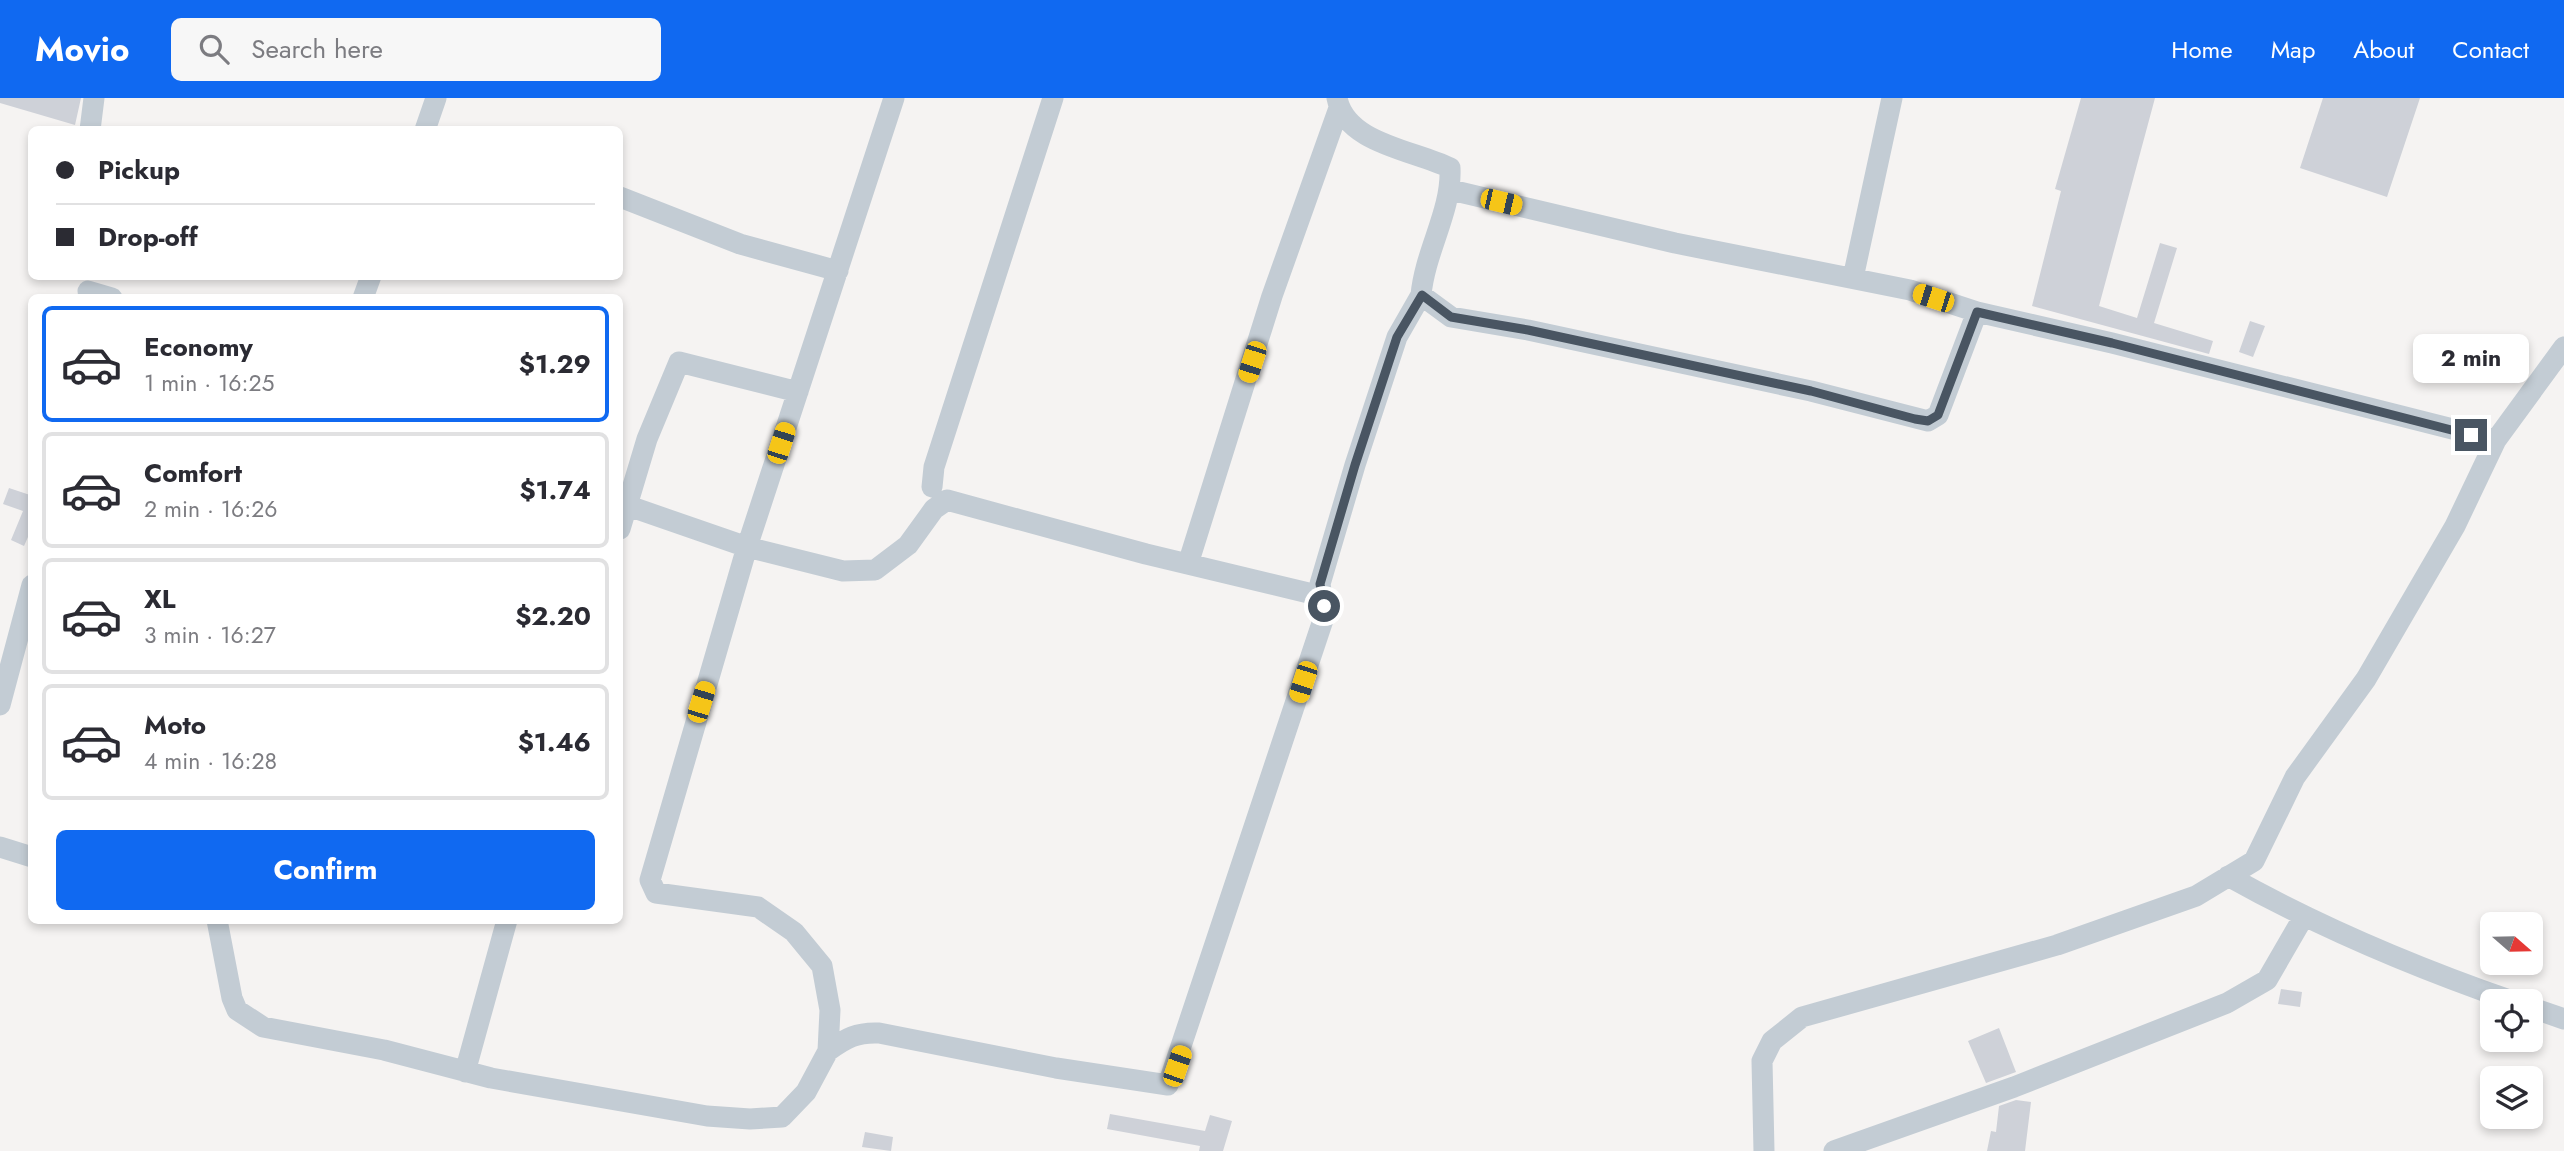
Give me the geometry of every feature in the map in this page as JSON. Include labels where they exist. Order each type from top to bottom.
[{"type":"street","points":[[90,126],[94,98]]},
{"type":"street","points":[[431,126],[436,98]]},
{"type":"street","points":[[217,924],[232,998],[237,1010],[263,1027],[384,1050],[465,1072],[707,1116],[750,1119],[782,1117],[806,1092],[828,1051],[830,1010],[822,966],[794,932],[758,907],[656,892],[650,880],[747,547],[894,98]]},
{"type":"street","points":[[932,487],[934,467],[1054,98]]},
{"type":"street","points":[[1853,278],[1892,98]]},
{"type":"street","points":[[828,1051],[848,1037],[861,1032],[879,1033],[1056,1068],[1168,1085],[1325,614],[1320,584],[1339,518],[1397,337],[1422,295],[1433,241],[1451,190],[1450,167],[1396,148],[1352,127],[1338,103]]},
{"type":"street","points":[[1188,564],[1272,296],[1338,103]]},
{"type":"street","points":[[1451,190],[1675,243],[1910,290],[1977,312],[2099,339],[2496,440]]},
{"type":"street","points":[[623,198],[740,244],[838,271]]},
{"type":"street","points":[[1422,295],[1451,317],[1528,330],[1811,391],[1928,421],[1938,415],[1977,312]]},
{"type":"street","points":[[1764,1151],[1762,1061],[1772,1041],[1802,1017],[2057,945],[2196,896],[2254,860],[2295,777],[2366,678],[2455,526],[2496,440],[2564,347]]},
{"type":"street","points":[[798,391],[679,362],[623,503],[747,547],[843,572],[875,570],[908,545],[934,509],[947,500],[1321,596]]},
{"type":"street","points":[[0,705],[10,620],[28,591]]},
{"type":"street","points":[[0,847],[28,856]]},
{"type":"street","points":[[2228,876],[2304,916],[2419,968],[2480,990]]},
{"type":"street","points":[[1834,1151],[2014,1087],[2227,1003],[2267,980],[2304,916]]},
{"type":"street","points":[[465,1072],[506,924]]},
{"type":"street","points":[[2543,1012],[2564,1019]]},
{"type":"building","points":[[0,98],[81,98],[75,125],[0,103]]},
{"type":"building","points":[[2081,98],[2155,98],[2099,306],[2137,318],[2160,243],[2177,248],[2154,323],[2213,341],[2209,354],[2032,306],[2061,191],[2055,189]]},
{"type":"building","points":[[2323,98],[2420,98],[2387,197],[2300,168]]},
{"type":"building","points":[[2250,321],[2265,326],[2253,357],[2239,352]]},
{"type":"building","points":[[9,488],[28,494],[28,537],[24,546],[11,540],[23,511],[3,504]]},
{"type":"building","points":[[2281,989],[2302,992],[2300,1007],[2278,1004]]},
{"type":"building","points":[[1999,1028],[2016,1072],[1986,1083],[1968,1041]]},
{"type":"building","points":[[2016,1100],[2031,1102],[2025,1151],[1987,1151],[1991,1131],[1996,1132],[1999,1106]]},
{"type":"building","points":[[1110,1114],[1205,1131],[1210,1115],[1232,1121],[1223,1151],[1199,1151],[1200,1146],[1107,1129]]},
{"type":"building","points":[[865,1132],[893,1137],[891,1151],[862,1147]]},
{"type":"route","points":[[1324,606],[1320,584],[1355,465],[1397,337],[1422,295],[1451,317],[1528,330],[1811,391],[1928,421],[1938,415],[1977,312],[2021,320],[2471,435]]}]
